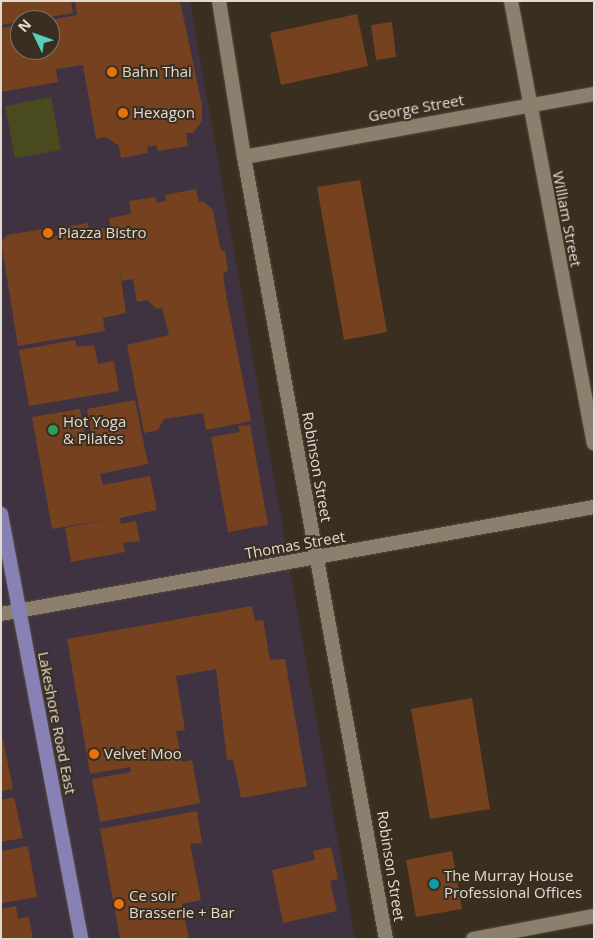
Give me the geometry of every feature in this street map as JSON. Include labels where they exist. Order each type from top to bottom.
[{"type":"main road","name":"Lakeshore Road East","points":[[1,514],[81,939]]},
{"type":"street","name":"Robinson Street","points":[[219,1],[244,157],[386,939]]},
{"type":"street","name":"William Street","points":[[511,1],[528,104],[594,443]]},
{"type":"street","name":"George Street","points":[[244,157],[528,104],[594,94]]},
{"type":"street","name":"Thomas Street","points":[[1,614],[594,507]]},
{"type":"street","points":[[473,939],[594,916]]},
{"type":"shaded area","points":[[1,1],[190,1],[355,939],[1,939]]},
{"type":"green space","points":[[51,97],[61,150],[15,158],[5,106]]},
{"type":"building","points":[[1,1],[71,1],[73,13],[60,15],[60,10],[10,10],[10,24],[1,25]]},
{"type":"building","points":[[75,1],[180,1],[202,105],[202,121],[193,133],[186,133],[188,146],[158,151],[156,145],[147,147],[148,153],[121,158],[119,146],[106,137],[96,139],[83,65],[56,69],[58,82],[1,92],[1,28],[10,27],[10,60],[60,60],[60,18],[77,15]]},
{"type":"building","points":[[357,14],[368,66],[281,85],[270,33]]},
{"type":"building","points":[[392,22],[396,57],[376,60],[371,25]]},
{"type":"building","points":[[360,180],[387,332],[344,340],[317,187]]},
{"type":"building","points":[[196,189],[199,202],[204,202],[213,210],[220,248],[225,252],[228,270],[223,274],[226,295],[251,421],[206,430],[203,413],[164,419],[158,430],[144,433],[127,345],[169,335],[162,308],[157,309],[147,300],[137,302],[133,279],[122,281],[120,273],[126,313],[103,318],[105,331],[18,346],[1,242],[7,235],[44,229],[46,238],[66,234],[64,227],[88,223],[89,231],[111,227],[109,218],[131,214],[129,201],[156,197],[157,203],[166,201],[165,195]]},
{"type":"building","points":[[75,340],[77,347],[94,345],[98,364],[114,361],[119,391],[29,406],[19,350]]},
{"type":"building","points":[[135,400],[148,464],[100,474],[103,485],[150,476],[157,510],[120,518],[121,524],[136,521],[140,541],[123,543],[125,552],[71,562],[65,528],[110,519],[52,529],[32,417],[80,409],[87,447],[93,445],[87,409]]},
{"type":"building","points":[[250,425],[268,525],[228,532],[211,437],[240,432],[238,426]]},
{"type":"building","points":[[252,606],[255,621],[263,620],[270,660],[285,659],[307,786],[241,798],[233,759],[227,760],[216,669],[176,676],[185,730],[176,731],[182,762],[192,760],[200,803],[100,822],[92,779],[131,772],[130,767],[90,774],[67,639]]},
{"type":"building","points":[[472,698],[490,809],[430,819],[411,709]]},
{"type":"building","points":[[1,730],[13,789],[1,791]]},
{"type":"building","points":[[14,797],[23,838],[1,842],[1,800]]},
{"type":"building","points":[[197,811],[202,843],[190,844],[201,900],[182,904],[189,939],[120,939],[100,829]]},
{"type":"building","points":[[28,846],[37,897],[1,903],[1,851]]},
{"type":"building","points":[[331,847],[338,879],[330,881],[337,911],[283,923],[272,870],[315,860],[313,851]]},
{"type":"building","name":"The Murray House Professional Offices","points":[[452,851],[462,909],[416,917],[406,860]]},
{"type":"building","points":[[16,906],[18,919],[29,917],[33,939],[1,939],[1,909]]},
{"type":"place","name":"Bahn Thai","points":[[112,72]]},
{"type":"place","name":"Hexagon","points":[[123,113]]},
{"type":"place","name":"Piazza Bistro","points":[[48,233]]},
{"type":"place","name":"Hot Yoga & Pilates","points":[[53,430]]},
{"type":"place","name":"Velvet Moo","points":[[94,754]]},
{"type":"place","name":"The Murray House Professional Offices","points":[[434,884]]},
{"type":"place","name":"Ce soir Brasserie + Bar","points":[[119,904]]}]
